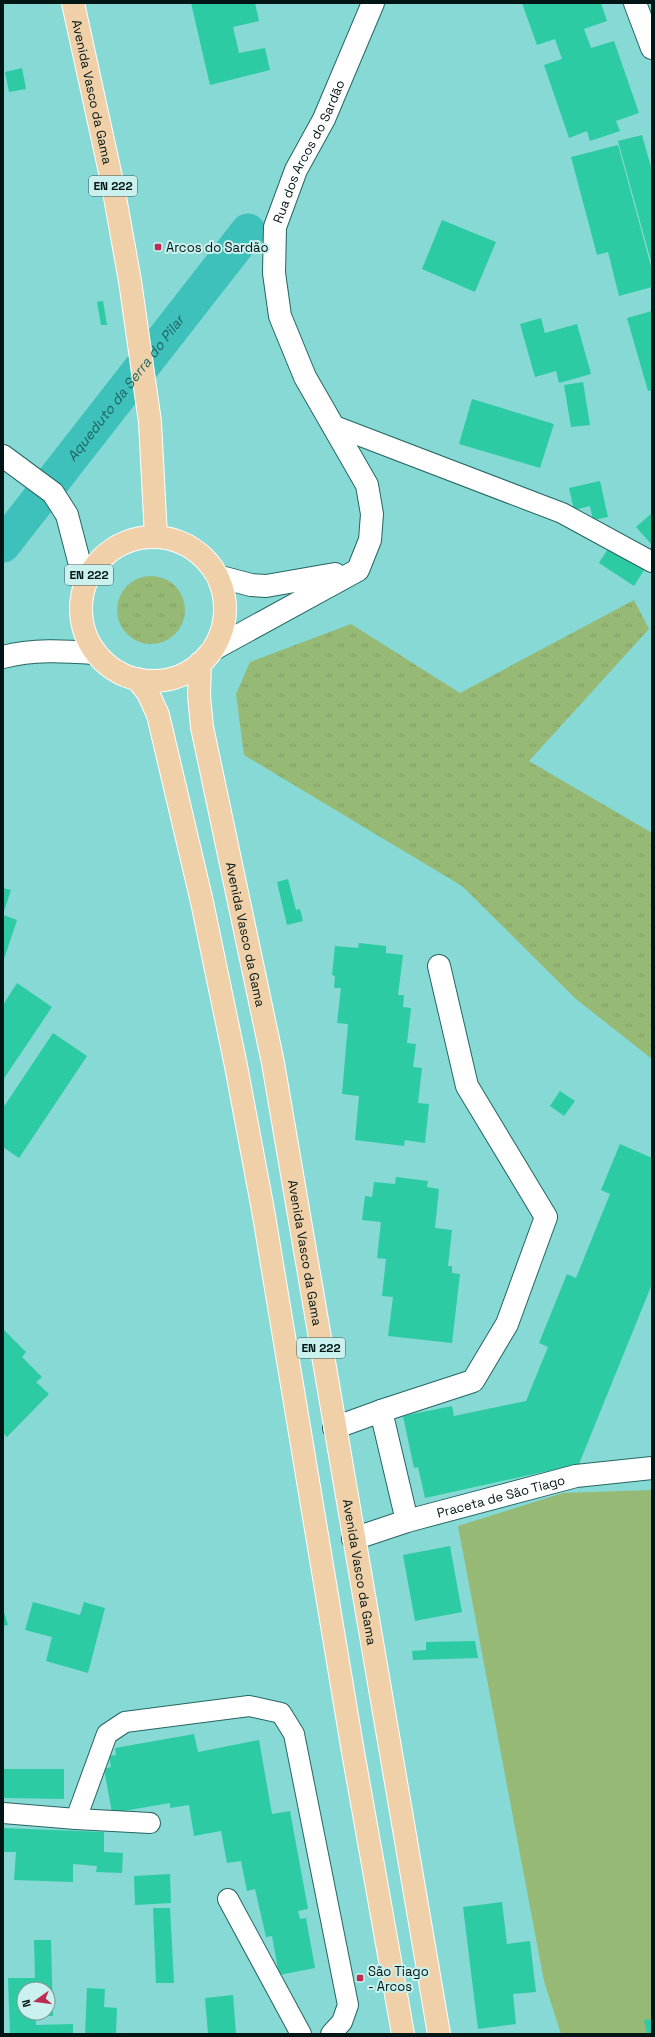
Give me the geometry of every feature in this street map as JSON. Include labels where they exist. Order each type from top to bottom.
[{"type":"main road","name":"Avenida Vasco da Gama","points":[[73,3],[113,186],[130,281],[150,422],[156,537]]},
{"type":"main road","name":"Avenida Vasco da Gama","points":[[141,537],[166,538],[184,544],[203,558],[217,576],[223,594],[224,614],[220,633],[206,656],[187,673],[171,679],[154,681],[137,680],[114,670],[95,653],[84,631],[81,608],[85,584],[101,558],[113,549],[126,542],[141,537]]},
{"type":"main road","name":"Avenida Vasco da Gama","points":[[206,656],[199,696],[202,727],[273,1063],[334,1428],[439,2034]]},
{"type":"main road","name":"Avenida Vasco da Gama","points":[[137,680],[148,693],[158,715],[202,902],[236,1066],[263,1210],[353,1752],[403,2034]]},
{"type":"street","name":"Rua dos Arcos do Sardão","points":[[358,570],[370,540],[372,514],[367,485],[305,377],[280,316],[274,272],[275,227],[296,170],[324,119],[374,3]]},
{"type":"street","points":[[635,3],[652,48]]},
{"type":"street","points":[[3,456],[53,493],[67,515],[85,584]]},
{"type":"street","points":[[217,576],[251,585],[266,586],[284,585],[358,570]]},
{"type":"street","points":[[206,656],[358,570]]},
{"type":"street","points":[[3,657],[23,652],[61,651],[95,653]]},
{"type":"street","points":[[334,1428],[381,1410],[473,1381],[507,1324],[546,1217],[467,1086],[439,966]]},
{"type":"street","points":[[381,1410],[407,1521]]},
{"type":"street","name":"Praceta de São Tiago","points":[[353,1539],[407,1521],[576,1476],[652,1468]]},
{"type":"lane","points":[[332,425],[562,513],[652,562]]},
{"type":"lane","points":[[76,1819],[107,1734],[125,1722],[249,1706],[282,1713],[294,1734],[348,2005],[342,2022],[331,2034]]},
{"type":"lane","points":[[3,1813],[150,1823]]},
{"type":"lane","points":[[228,1899],[300,2034]]},
{"type":"green space","points":[[151,576],[164,579],[175,586],[182,597],[185,610],[182,623],[175,634],[164,641],[151,644],[138,641],[127,634],[120,623],[117,610],[120,597],[127,586],[138,579]]},
{"type":"green space","points":[[634,600],[649,629],[529,761],[652,833],[652,1059],[576,999],[462,886],[244,755],[236,694],[250,662],[351,624],[460,693]]},
{"type":"green space","points":[[652,1490],[652,2034],[561,2034],[544,1981],[458,1526],[563,1493]]},
{"type":"building","points":[[191,3],[255,3],[259,21],[233,27],[239,53],[265,48],[270,70],[210,85]]},
{"type":"building","points":[[522,3],[601,3],[607,21],[584,29],[591,48],[614,41],[639,113],[616,121],[620,131],[590,141],[587,131],[569,138],[544,65],[562,59],[555,39],[537,45]]},
{"type":"building","points":[[22,68],[26,89],[9,92],[5,72]]},
{"type":"building","points":[[642,135],[652,171],[652,265],[618,141]]},
{"type":"building","points":[[618,145],[652,270],[652,287],[619,296],[608,252],[597,255],[571,157]]},
{"type":"building","points":[[442,220],[496,242],[475,292],[422,269]]},
{"type":"building","points":[[103,301],[107,325],[101,325],[97,302]]},
{"type":"building","points":[[652,311],[652,390],[648,391],[627,318]]},
{"type":"building","points":[[541,318],[545,333],[577,324],[591,374],[559,383],[556,371],[535,377],[520,324]]},
{"type":"building","points":[[583,382],[590,425],[571,427],[564,385]]},
{"type":"building","points":[[472,399],[554,424],[540,468],[459,444]]},
{"type":"building","points":[[600,481],[608,517],[593,520],[590,506],[574,510],[569,488]]},
{"type":"building","points":[[652,513],[652,545],[636,527]]},
{"type":"building","points":[[611,544],[646,567],[634,586],[599,563]]},
{"type":"building","points":[[288,879],[296,910],[300,909],[303,921],[287,925],[277,882]]},
{"type":"building","points":[[3,888],[11,890],[3,914]]},
{"type":"building","points":[[3,915],[17,920],[3,962]]},
{"type":"building","points":[[359,943],[386,946],[386,953],[403,955],[398,995],[404,995],[403,1007],[411,1008],[407,1043],[416,1044],[413,1067],[422,1068],[418,1103],[429,1104],[425,1143],[405,1140],[404,1146],[355,1140],[359,1096],[342,1094],[348,1024],[337,1023],[341,988],[334,988],[335,976],[332,975],[335,946],[358,948]]},
{"type":"building","points":[[17,983],[52,1007],[3,1080],[3,1005]]},
{"type":"building","points":[[53,1033],[87,1056],[19,1158],[3,1147],[3,1104],[5,1105]]},
{"type":"building","points":[[560,1091],[575,1101],[564,1116],[550,1106]]},
{"type":"building","points":[[620,1144],[652,1158],[652,1284],[579,1464],[425,1498],[418,1467],[414,1468],[403,1416],[452,1406],[454,1416],[526,1401],[548,1347],[539,1343],[567,1274],[576,1278],[610,1194],[601,1190]]},
{"type":"building","points":[[396,1177],[428,1181],[427,1187],[439,1189],[435,1228],[452,1230],[448,1266],[452,1266],[452,1273],[460,1274],[452,1343],[388,1336],[393,1297],[382,1296],[386,1259],[377,1258],[381,1222],[362,1220],[365,1196],[372,1197],[374,1182],[395,1184]]},
{"type":"building","points":[[3,1329],[26,1352],[22,1357],[42,1377],[36,1382],[49,1394],[7,1437],[3,1433]]},
{"type":"building","points":[[450,1546],[462,1612],[415,1621],[403,1555]]},
{"type":"building","points":[[33,1602],[80,1615],[84,1602],[105,1608],[88,1673],[46,1661],[52,1637],[25,1630]]},
{"type":"building","points":[[3,1609],[8,1625],[3,1626]]},
{"type":"building","points":[[475,1641],[478,1658],[413,1660],[412,1651],[426,1650],[426,1642]]},
{"type":"building","points":[[194,1734],[198,1752],[259,1740],[272,1814],[290,1811],[308,1909],[298,1911],[300,1919],[306,1918],[315,1968],[279,1975],[272,1936],[266,1937],[255,1889],[247,1891],[241,1861],[227,1863],[221,1831],[194,1836],[189,1805],[170,1808],[170,1803],[112,1813],[104,1769],[111,1767],[109,1756],[116,1755],[115,1748]]},
{"type":"building","points":[[3,1769],[64,1769],[64,1799],[3,1798]]},
{"type":"building","points":[[3,1828],[104,1832],[104,1852],[123,1853],[122,1873],[96,1872],[97,1866],[73,1864],[73,1882],[14,1880],[16,1852],[3,1852]]},
{"type":"building","points":[[170,1874],[171,1903],[135,1905],[134,1876]]},
{"type":"building","points":[[502,1902],[507,1944],[530,1941],[536,1992],[513,1994],[516,2024],[478,2029],[463,1907]]},
{"type":"building","points":[[153,1908],[170,1908],[174,1983],[156,1983]]},
{"type":"building","points":[[34,1940],[51,1940],[52,1981],[16,1981],[16,2021],[36,2021],[36,2025],[73,2024],[73,2034],[10,2034],[8,1978],[35,1978]]},
{"type":"building","points":[[87,1988],[105,1989],[104,2007],[117,2008],[116,2034],[85,2034]]},
{"type":"building","points":[[233,1995],[236,2034],[208,2034],[205,1998]]},
{"type":"building","points":[[652,2019],[652,2034],[647,2034],[644,2020]]},
{"type":"waterway","name":"Aqueduto da Serra do Pilar","points":[[3,545],[248,231]]},
{"type":"place","name":"Arcos do Sardão","points":[[158,247]]},
{"type":"place","name":"São Tiago - Arcos","points":[[360,1978]]}]
